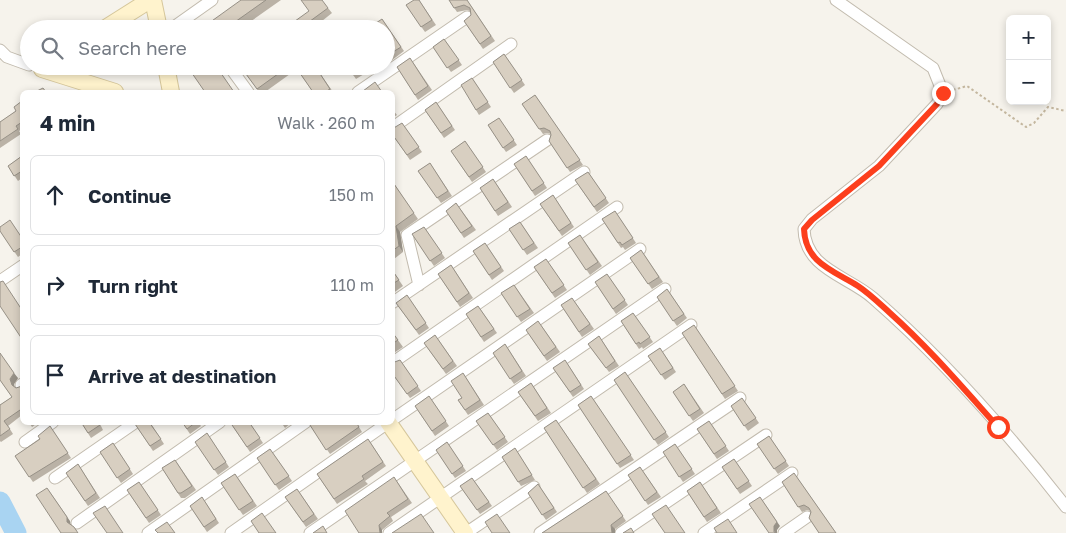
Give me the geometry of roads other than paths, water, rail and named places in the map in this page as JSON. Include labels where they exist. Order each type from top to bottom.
[{"type":"street","points":[[119,20],[152,0],[157,20]]},
{"type":"street","points":[[184,20],[212,0]]},
{"type":"street","points":[[836,0],[933,68],[943,93],[937,104],[879,166],[812,220],[804,229],[805,240],[818,263],[859,287],[913,334],[1027,457],[1066,507]]},
{"type":"street","points":[[395,67],[468,17]]},
{"type":"street","points":[[395,126],[511,44]]},
{"type":"street","points":[[0,50],[6,57],[20,61]]},
{"type":"street","points":[[64,75],[109,90]]},
{"type":"street","points":[[168,75],[171,90]]},
{"type":"street","points":[[236,75],[247,90]]},
{"type":"street","points":[[361,90],[383,75]]},
{"type":"street","points":[[419,285],[407,235],[547,140]]},
{"type":"street","points":[[395,301],[584,172]]},
{"type":"street","points":[[395,361],[618,207]]},
{"type":"street","points":[[395,418],[640,249]]},
{"type":"street","points":[[0,281],[20,267]]},
{"type":"street","points":[[310,533],[665,289]]},
{"type":"street","points":[[389,533],[691,325]]},
{"type":"street","points":[[540,533],[740,398]]},
{"type":"street","points":[[25,442],[49,425]]},
{"type":"street","points":[[55,478],[132,425]]},
{"type":"street","points":[[77,523],[216,425]]},
{"type":"street","points":[[148,533],[302,425]]},
{"type":"street","points":[[231,533],[385,425]]},
{"type":"street","points":[[389,425],[465,533],[534,487]]},
{"type":"street","points":[[621,533],[766,435]]},
{"type":"street","points":[[704,533],[792,473]]},
{"type":"street","points":[[784,533],[807,517]]},
{"type":"waterway","points":[[0,502],[16,533]]}]
